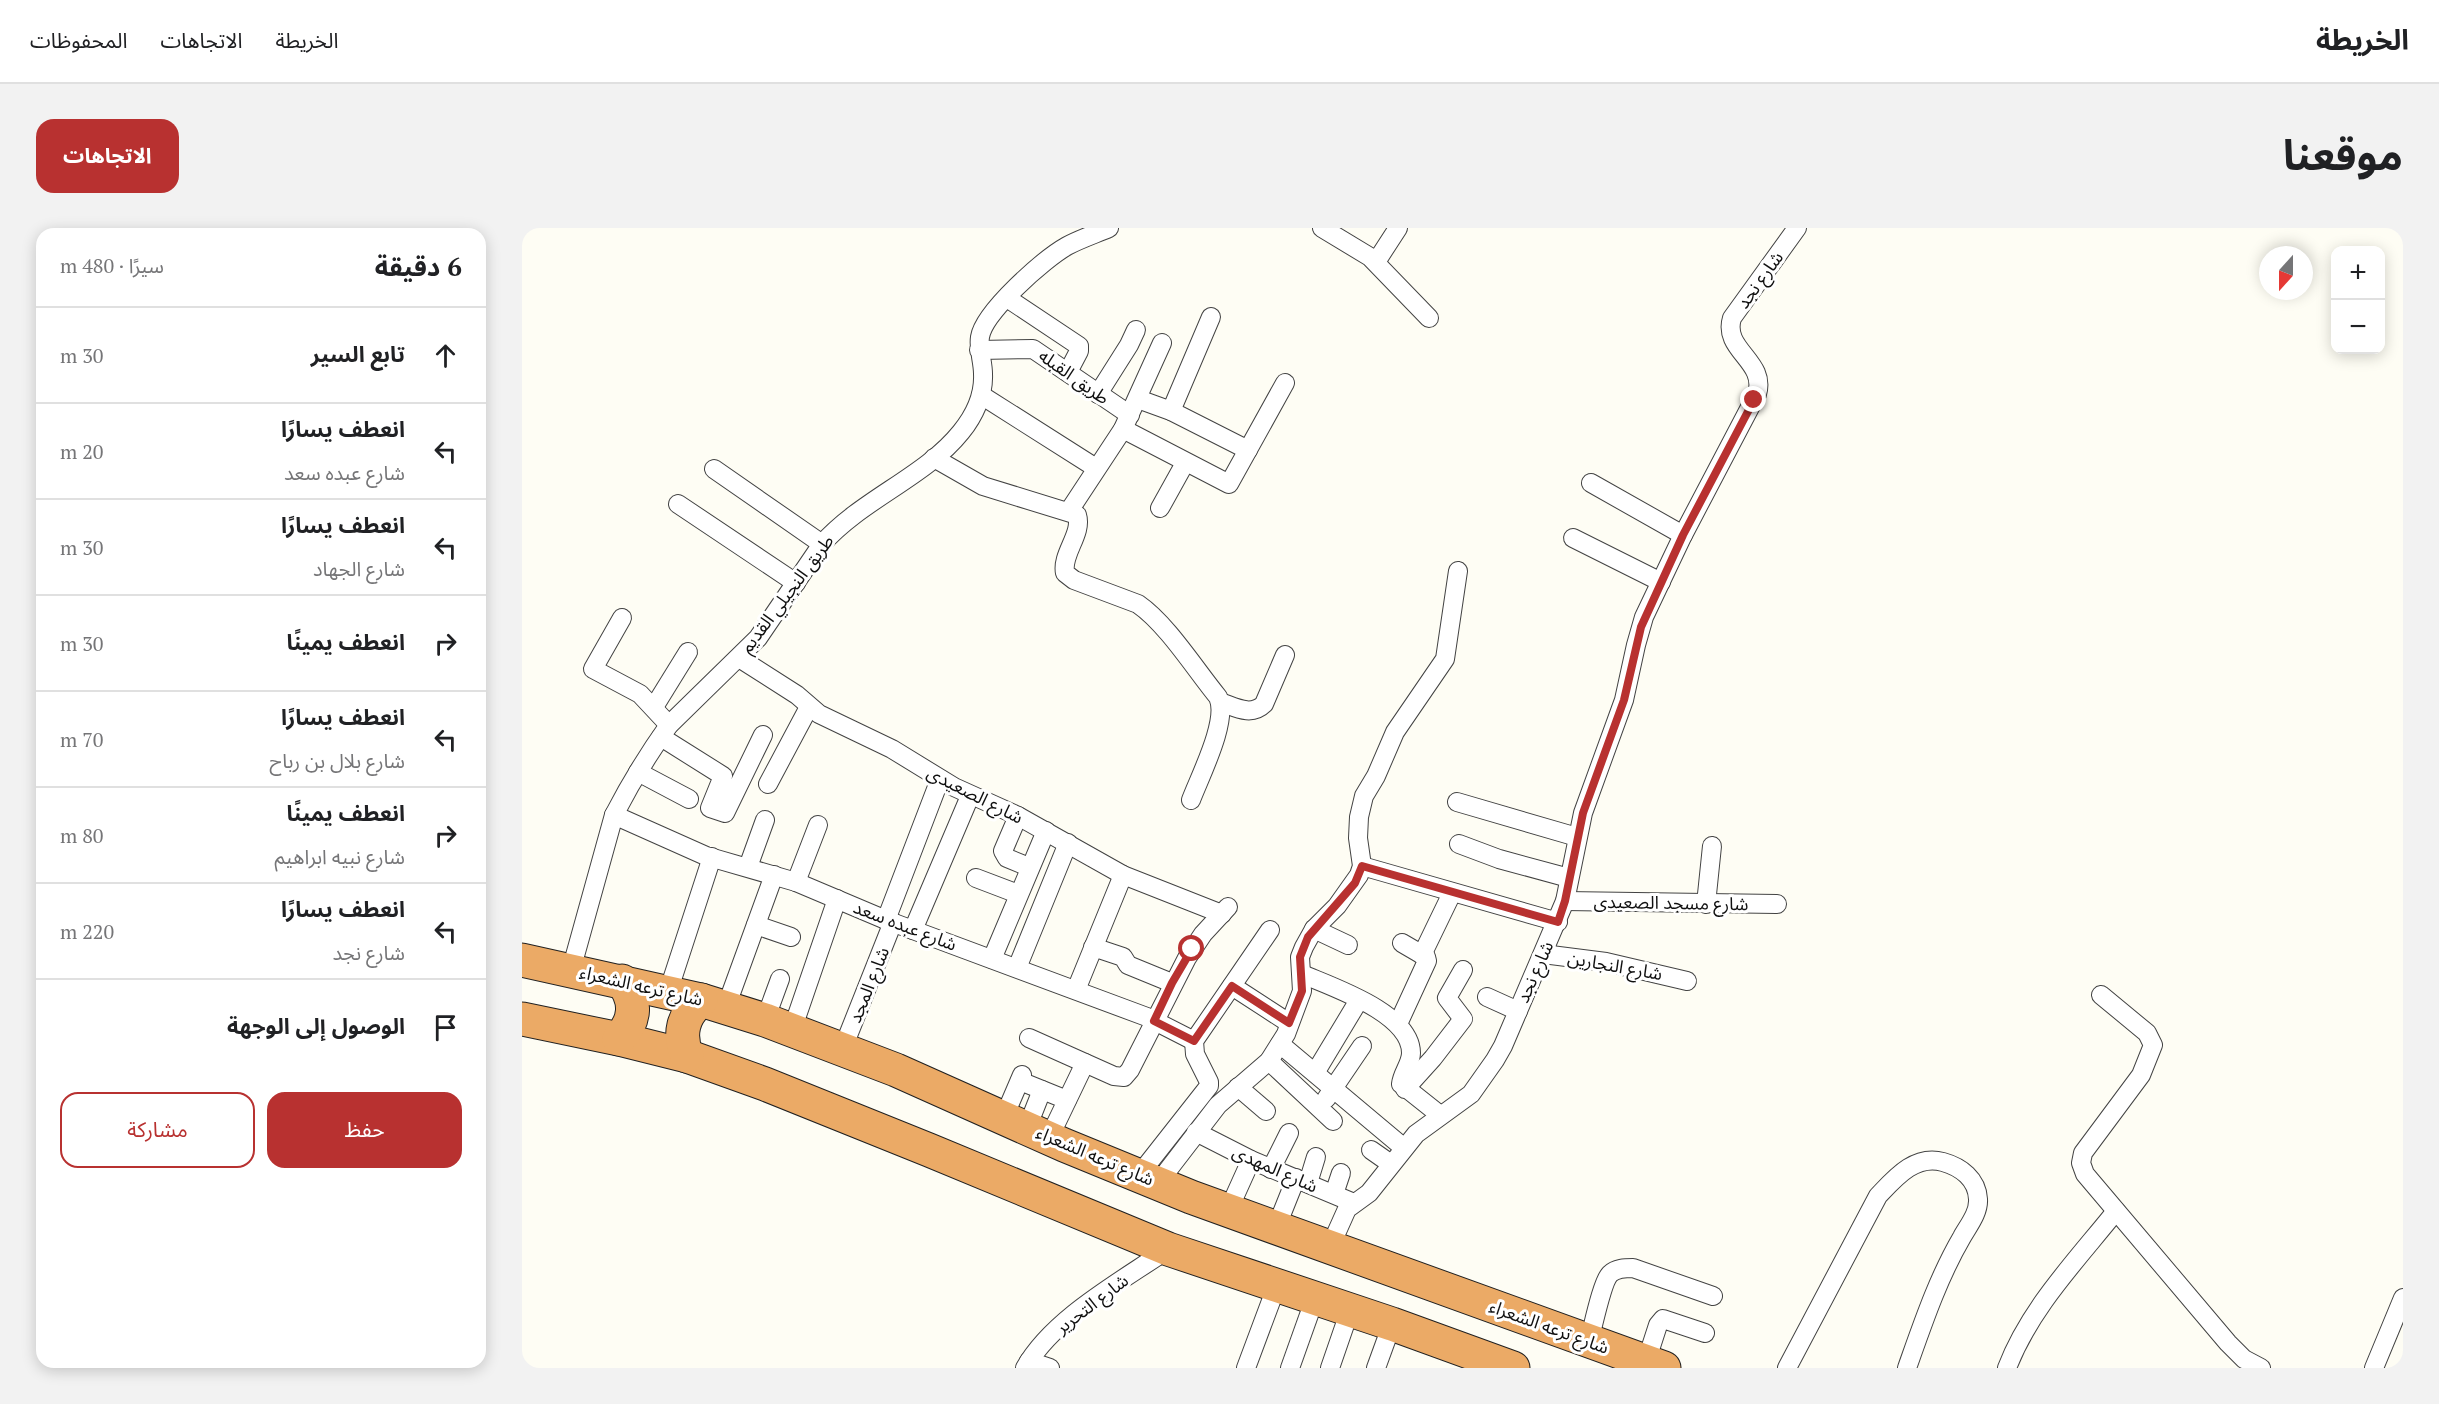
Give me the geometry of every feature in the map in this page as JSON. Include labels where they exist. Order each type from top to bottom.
[{"type":"highway","name":"شارع ترعه الشعراء","points":[[522,960],[714,1003],[843,1048],[1027,1128],[1228,1211],[1330,1247],[1582,1349],[1649,1366]]},
{"type":"highway","points":[[619,1039],[632,1021],[634,1011],[633,1000],[622,981]]},
{"type":"highway","points":[[687,1056],[682,1036],[683,1025],[693,1006],[714,1003]]},
{"type":"highway","points":[[522,1018],[687,1056],[765,1084],[1168,1249],[1392,1324],[1513,1368]]},
{"type":"street","name":"طريق النجيلي القديم","points":[[571,970],[614,815],[638,772],[665,731],[739,658],[768,625],[822,544],[862,507],[949,446],[962,431],[981,395],[983,372],[979,350],[981,335],[986,322],[1007,298],[1054,255],[1068,246],[1109,228]]},
{"type":"street","points":[[1322,228],[1363,251],[1429,318]]},
{"type":"street","points":[[1376,262],[1398,228]]},
{"type":"street","name":"شارع نجد","points":[[1330,1247],[1344,1213],[1369,1193],[1416,1134],[1440,1115],[1461,1103],[1478,1085],[1495,1060],[1518,1011],[1558,922],[1565,901],[1587,799],[1624,700],[1641,627],[1683,535],[1760,386],[1757,372],[1732,340],[1730,325],[1732,318],[1797,228]]},
{"type":"street","points":[[1007,298],[1079,346],[1080,351],[1068,372]]},
{"type":"street","points":[[1172,411],[1211,317]]},
{"type":"street","points":[[1098,394],[1136,330]]},
{"type":"street","points":[[1069,511],[1126,422],[1162,344]]},
{"type":"street","name":"طريق القبله","points":[[979,350],[1033,349],[1098,394],[1126,422],[1185,463],[1229,484],[1248,450]]},
{"type":"street","points":[[1138,399],[1172,411],[1248,450],[1285,382]]},
{"type":"street","points":[[981,395],[1096,468]]},
{"type":"street","points":[[933,458],[983,486],[1077,515],[1078,519],[1065,563],[1065,573],[1074,580],[1138,604],[1145,609],[1158,621],[1220,702],[1245,711],[1260,708],[1264,704],[1285,655]]},
{"type":"street","points":[[1160,508],[1185,463]]},
{"type":"street","points":[[714,469],[822,544]]},
{"type":"street","points":[[1591,483],[1683,535]]},
{"type":"street","points":[[678,504],[796,583]]},
{"type":"street","points":[[1573,538],[1661,582]]},
{"type":"street","points":[[1148,1179],[1196,1132],[1218,1105],[1269,1061],[1280,1044],[1302,991],[1300,957],[1314,930],[1355,883],[1362,866],[1358,838],[1360,806],[1395,732],[1445,659],[1458,571]]},
{"type":"street","points":[[622,618],[593,669],[632,688],[654,707],[665,731],[723,777],[710,808],[725,813],[763,735]]},
{"type":"street","points":[[654,707],[688,652]]},
{"type":"street","name":"شارع الصعيدى","points":[[739,658],[797,695],[819,714],[892,749],[970,796],[1018,816],[1123,874],[1226,910],[1192,949],[1172,983]]},
{"type":"street","points":[[1191,800],[1218,729],[1220,702]]},
{"type":"street","points":[[768,784],[809,707]]},
{"type":"street","points":[[638,772],[689,799]]},
{"type":"street","name":"شارع المجد","points":[[843,1048],[940,779]]},
{"type":"street","points":[[913,930],[970,796]]},
{"type":"street","points":[[1457,802],[1577,837]]},
{"type":"street","name":"شارع عبده سعد","points":[[614,815],[712,857],[796,882],[889,921],[1148,1017],[1194,1041]]},
{"type":"street","points":[[1018,816],[1003,851],[1007,858],[1029,867]]},
{"type":"street","points":[[748,867],[765,820]]},
{"type":"street","points":[[796,882],[818,825]]},
{"type":"street","points":[[992,959],[1046,831]]},
{"type":"street","points":[[1017,968],[1068,843]]},
{"type":"street","points":[[1459,844],[1499,859],[1569,878]]},
{"type":"street","points":[[1706,904],[1712,846]]},
{"type":"street","points":[[668,992],[712,857]]},
{"type":"street","points":[[1362,866],[1558,922]]},
{"type":"street","points":[[1076,990],[1123,874]]},
{"type":"street","points":[[714,1003],[756,925],[774,875]]},
{"type":"street","points":[[976,878],[1018,894]]},
{"type":"street","points":[[1422,955],[1452,893]]},
{"type":"street","points":[[778,1025],[837,899]]},
{"type":"street","name":"شارع مسجد الصعيدى","points":[[1565,901],[1777,904]]},
{"type":"street","points":[[756,925],[791,937]]},
{"type":"street","points":[[1148,1179],[1209,1086],[1195,1054],[1194,1041],[1270,930]]},
{"type":"street","points":[[1314,930],[1348,945]]},
{"type":"street","points":[[1398,1024],[1427,962],[1427,958],[1402,944]]},
{"type":"street","points":[[1029,1038],[1114,1076],[1124,1077],[1130,1070],[1172,983],[1128,965],[1123,957],[1093,947]]},
{"type":"street","name":"شارع النجارين","points":[[1543,954],[1606,962],[1687,981]]},
{"type":"street","points":[[1405,1089],[1463,1019],[1447,998],[1463,970]]},
{"type":"street","points":[[1302,974],[1359,999],[1398,1024],[1408,1040],[1410,1049],[1409,1062],[1401,1081],[1405,1089],[1440,1115]]},
{"type":"street","points":[[778,1025],[780,979]]},
{"type":"street","points":[[1232,986],[1289,1023]]},
{"type":"street","points":[[2101,995],[2147,1033],[2153,1045],[2141,1075],[2083,1153],[2081,1163],[2085,1173],[2242,1364],[2261,1368]]},
{"type":"street","points":[[1487,997],[1518,1011]]},
{"type":"street","points":[[1315,1073],[1359,999]]},
{"type":"street","points":[[1280,1044],[1404,1148]]},
{"type":"street","points":[[1269,1061],[1326,1115],[1334,1089],[1354,1070],[1362,1046]]},
{"type":"street","points":[[1328,1052],[1354,1070]]},
{"type":"street","points":[[1027,1128],[1067,1101],[1085,1063]]},
{"type":"street","points":[[1027,1128],[1021,1078],[1067,1101]]},
{"type":"street","points":[[1238,1087],[1266,1111]]},
{"type":"street","points":[[1027,1128],[1042,1090]]},
{"type":"street","name":"شارع المهدى","points":[[1196,1132],[1251,1160],[1354,1203]]},
{"type":"street","points":[[1271,1168],[1289,1133]]},
{"type":"street","points":[[1371,1150],[1391,1164]]},
{"type":"street","points":[[1276,1228],[1316,1157]]},
{"type":"street","points":[[1228,1211],[1251,1160]]},
{"type":"street","points":[[1787,1368],[1878,1196],[1899,1173],[1921,1161],[1941,1161],[1964,1171],[1976,1187],[1978,1202],[1974,1216],[1954,1250],[1930,1301],[1907,1368]]},
{"type":"street","points":[[1334,1194],[1341,1173]]},
{"type":"street","points":[[2007,1368],[2017,1342],[2032,1317],[2116,1211]]},
{"type":"street","name":"شارع التحرير","points":[[1027,1364],[1066,1320],[1168,1249]]},
{"type":"street","points":[[1582,1349],[1605,1282],[1612,1272],[1619,1269],[1632,1268],[1713,1296]]},
{"type":"street","points":[[1246,1368],[1277,1285]]},
{"type":"street","points":[[1290,1368],[1315,1298]]},
{"type":"street","points":[[2374,1368],[2403,1298]]},
{"type":"street","points":[[1330,1368],[1350,1310]]},
{"type":"street","points":[[1649,1366],[1658,1325],[1663,1319],[1705,1333]]},
{"type":"street","points":[[1376,1368],[1392,1324]]},
{"type":"street","points":[[1027,1364],[1050,1368]]},
{"type":"route","points":[[1192,949],[1172,983],[1154,1021],[1194,1041],[1232,986],[1289,1023],[1302,991],[1300,957],[1308,937],[1355,883],[1362,866],[1558,922],[1565,901],[1583,813],[1624,700],[1644,617],[1683,535],[1754,400]]}]
